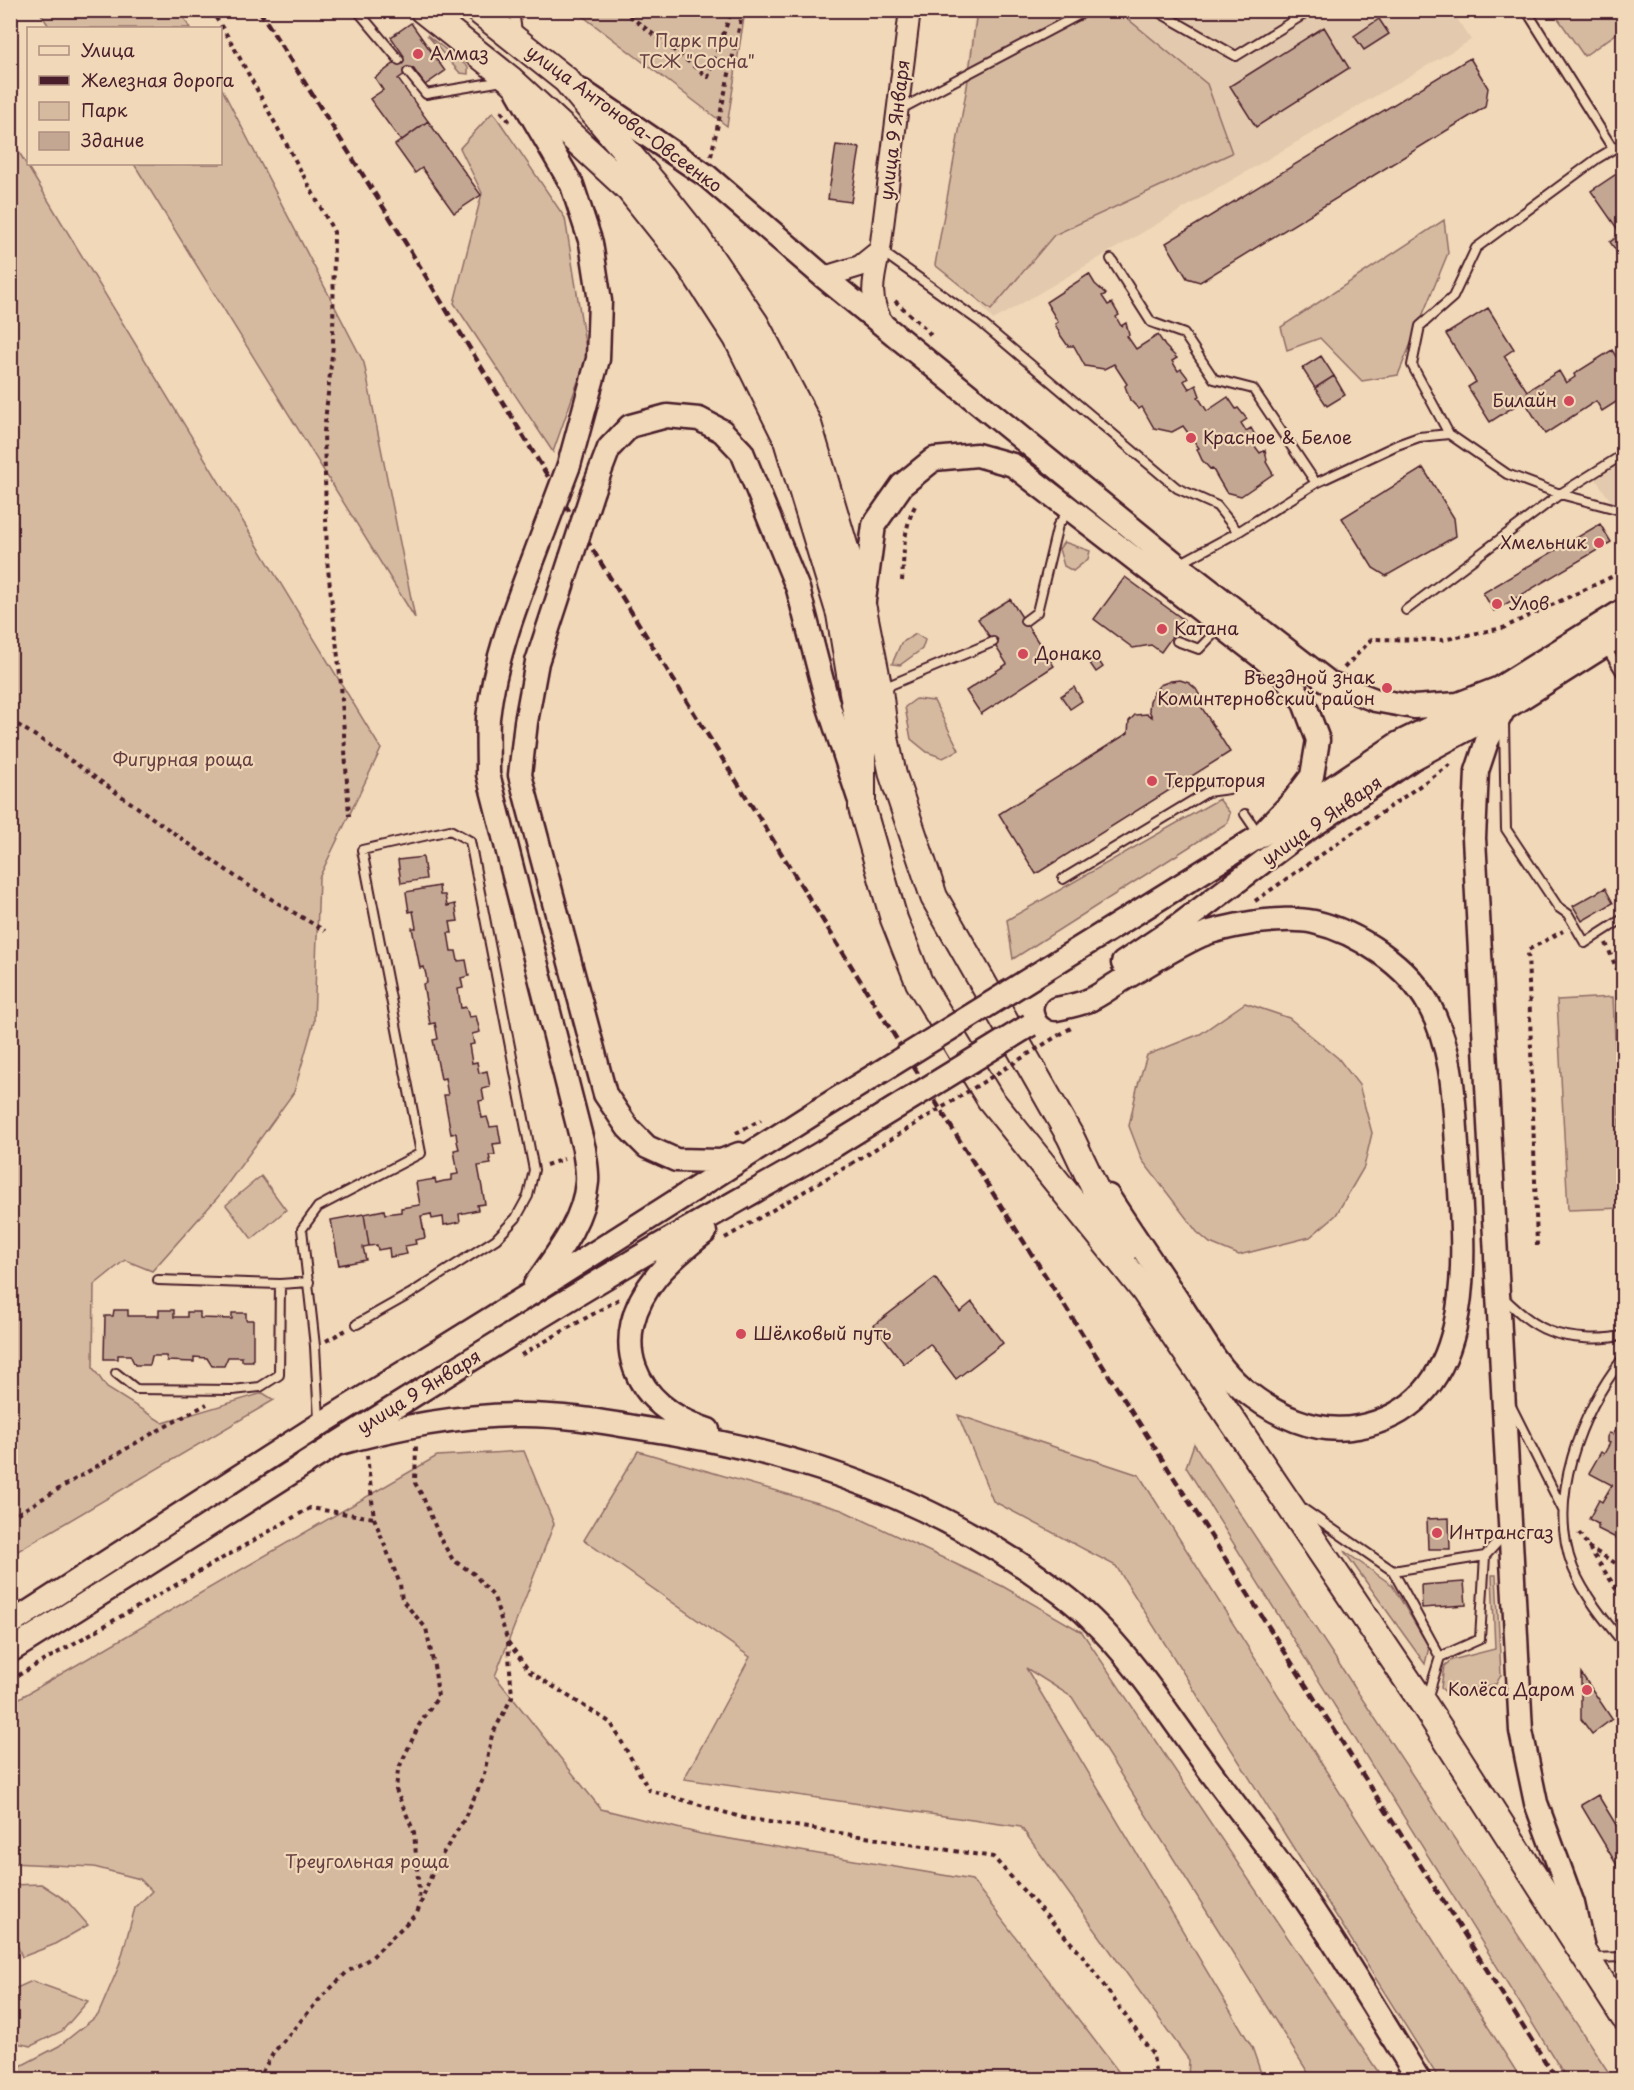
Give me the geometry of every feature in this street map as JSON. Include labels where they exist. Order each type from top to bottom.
[{"type":"highway","name":"улица Антонова-Овсеенко","points":[[423,10],[511,80],[629,189],[689,264],[737,338],[786,437],[840,615],[862,746],[862,808],[894,919],[919,982],[990,1099],[1144,1290]]},
{"type":"highway","name":"улица Антонова-Овсеенко","points":[[478,10],[566,80]]},
{"type":"highway","points":[[566,80],[697,238],[754,323],[808,424],[863,609],[893,775],[934,897],[1070,1136],[1144,1290],[1425,1706],[1623,2017]]},
{"type":"main road","points":[[511,80],[572,185],[591,243],[600,300],[598,359],[569,465],[520,593],[500,655],[488,719],[488,774],[584,1149],[587,1181],[581,1210],[563,1246],[527,1296]]},
{"type":"main road","name":"улица Антонова-Овсеенко","points":[[566,80],[707,176],[824,277],[1177,565]]},
{"type":"main road","points":[[768,1143],[721,1161],[676,1160],[647,1147],[628,1128],[604,1094],[520,775],[526,722],[537,662],[609,448],[630,426],[667,416],[699,419],[722,431],[742,452],[798,589],[828,704],[862,808]]},
{"type":"main road","points":[[863,609],[874,525],[902,485],[934,459],[977,455],[1013,465],[1281,672],[1304,700],[1318,740],[1312,776],[1294,800],[1260,836]]},
{"type":"main road","points":[[1177,565],[1328,682],[1376,700],[1414,707],[1501,699],[1477,771],[1474,837],[1521,1731],[1536,1803],[1573,1904],[1586,1958]]},
{"type":"main road","name":"улица 9 Января","points":[[10,1651],[333,1445],[629,1263],[835,1145],[1056,1009],[1178,926],[1292,840],[1501,699],[1623,610]]},
{"type":"main road","name":"улица 9 Января","points":[[10,1624],[319,1425],[1260,836],[1399,743],[1456,715],[1501,699],[1614,639]]},
{"type":"main road","points":[[1056,1009],[1088,1001],[1156,960],[1204,935],[1233,926],[1267,921],[1312,921],[1344,931],[1371,946],[1401,970],[1427,1002],[1442,1031],[1454,1102],[1462,1287],[1456,1327],[1446,1357],[1423,1392],[1401,1412],[1371,1424],[1342,1430],[1314,1427],[1289,1418],[1241,1387],[1214,1359],[1070,1136]]},
{"type":"main road","points":[[746,1197],[681,1252],[657,1276],[637,1310],[632,1326],[631,1342],[636,1373],[642,1385],[652,1398],[675,1416],[783,1457]]},
{"type":"main road","points":[[333,1445],[390,1429],[437,1422],[517,1415],[579,1418],[713,1440],[831,1471],[930,1512],[994,1546],[1059,1590],[1115,1643],[1158,1697],[1200,1758],[1298,1889],[1419,2079]]},
{"type":"street","name":"улица 9 Января","points":[[885,327],[875,312],[874,276],[880,250],[910,10]]},
{"type":"street","points":[[824,277],[860,266],[880,250]]},
{"type":"lane","points":[[357,10],[399,60]]},
{"type":"lane","points":[[514,10],[518,42]]},
{"type":"lane","points":[[897,110],[1088,10]]},
{"type":"lane","points":[[1155,10],[1236,56],[1311,10]]},
{"type":"lane","points":[[1526,10],[1613,149]]},
{"type":"lane","points":[[408,72],[426,94],[511,80]]},
{"type":"lane","points":[[1623,143],[1598,158],[1476,248],[1453,297],[1420,326],[1412,365],[1449,434],[1507,474],[1560,494],[1623,511]]},
{"type":"lane","points":[[880,250],[979,321],[1177,488],[1218,506],[1238,532]]},
{"type":"lane","points":[[1112,259],[1151,322],[1184,334],[1214,379],[1253,388],[1316,483]]},
{"type":"lane","points":[[1177,565],[1238,532],[1316,483],[1397,445],[1419,437],[1449,434]]},
{"type":"lane","points":[[1406,610],[1560,494],[1623,454]]},
{"type":"lane","points":[[1025,621],[1037,612],[1058,525],[1070,510]]},
{"type":"lane","points":[[1177,641],[1199,649],[1221,626]]},
{"type":"lane","points":[[1614,639],[1623,677]]},
{"type":"lane","points":[[879,690],[993,642]]},
{"type":"lane","points":[[1501,699],[1506,829],[1557,907],[1568,914],[1585,943],[1623,918]]},
{"type":"lane","points":[[1063,879],[1207,792],[1228,789]]},
{"type":"lane","points":[[1245,814],[1260,836]]},
{"type":"lane","points":[[319,1425],[315,1346],[302,1228],[318,1208],[421,1153],[362,850],[450,830],[470,841],[534,1170],[528,1196],[516,1218],[496,1239],[411,1294],[357,1324]]},
{"type":"lane","points":[[158,1280],[280,1284],[309,1282]]},
{"type":"lane","points":[[116,1373],[136,1389],[234,1390],[260,1387],[279,1375],[280,1284]]},
{"type":"lane","points":[[1497,1292],[1519,1313],[1549,1331],[1585,1338],[1610,1339],[1623,1335]]},
{"type":"lane","points":[[1623,1357],[1610,1374],[1576,1438],[1568,1472],[1564,1512],[1567,1551],[1574,1570],[1602,1618],[1623,1644]]},
{"type":"lane","points":[[1502,1387],[1564,1512]]},
{"type":"lane","points":[[1279,1492],[1393,1571],[1440,1657],[1425,1706]]},
{"type":"lane","points":[[1393,1571],[1485,1556],[1509,1530]]},
{"type":"lane","points":[[1440,1657],[1480,1639],[1485,1556]]},
{"type":"lane","points":[[1586,1958],[1623,1957]]},
{"type":"path","points":[[211,10],[222,27]]},
{"type":"path","points":[[622,10],[708,77],[732,10]]},
{"type":"path","points":[[707,176],[743,10]]},
{"type":"path","points":[[222,27],[334,232],[333,345],[324,432],[327,548],[341,684],[349,816]]},
{"type":"path","points":[[501,111],[514,128]]},
{"type":"path","points":[[1328,682],[1372,639],[1442,640],[1503,627],[1623,571]]},
{"type":"path","points":[[10,720],[42,740],[246,884],[325,931]]},
{"type":"path","points":[[1537,1246],[1527,950],[1575,925]]},
{"type":"path","points":[[1601,932],[1623,987]]},
{"type":"path","points":[[724,1239],[1059,1035]]},
{"type":"path","points":[[516,1358],[638,1288],[648,1290]]},
{"type":"path","points":[[315,1346],[357,1324]]},
{"type":"path","points":[[10,1518],[146,1437],[234,1390]]},
{"type":"path","points":[[257,2079],[274,2052],[318,2001],[347,1972],[371,1958],[417,1913],[435,1866],[462,1823],[483,1779],[492,1735],[512,1697],[508,1642],[494,1597],[474,1574],[453,1560],[415,1483],[416,1438],[437,1433],[437,1422]]},
{"type":"path","points":[[358,1456],[367,1451],[374,1518],[400,1584],[402,1600],[426,1628],[435,1671],[438,1697],[419,1725],[398,1770],[396,1790],[414,1832],[420,1906]]},
{"type":"path","points":[[10,1680],[310,1508],[374,1518]]},
{"type":"path","points":[[1564,1512],[1623,1600]]},
{"type":"path","points":[[1587,1546],[1623,1568]]},
{"type":"path","points":[[508,1642],[531,1672],[611,1723],[649,1790],[744,1818],[993,1857],[1089,1964],[1153,2054],[1156,2079]]},
{"type":"shaded area","points":[[975,11],[1452,11],[1471,40],[993,320],[944,258]]},
{"type":"shaded area","points":[[1623,456],[1623,519],[1593,475]]},
{"type":"green space","points":[[39,11],[180,11],[189,27],[49,27]]},
{"type":"green space","name":"Парк при ТСЖ \"Сосна\"","points":[[576,11],[745,11],[727,126]]},
{"type":"green space","points":[[977,11],[1118,11],[1207,84],[1232,153],[1054,235],[991,310],[935,265],[967,87]]},
{"type":"green space","points":[[1553,11],[1623,11],[1623,29],[1584,56]]},
{"type":"green space","points":[[427,35],[468,67],[468,74],[460,73]]},
{"type":"green space","points":[[222,89],[364,363],[415,618],[135,165],[222,165]]},
{"type":"green space","points":[[493,112],[565,218],[587,356],[553,452],[454,303],[482,193],[460,148]]},
{"type":"green space","name":"Фигурная роща","points":[[11,139],[381,749],[319,878],[314,1022],[294,1092],[218,1197],[152,1271],[125,1260],[94,1285],[93,1368],[107,1388],[163,1423],[263,1393],[274,1400],[11,1555]]},
{"type":"green space","points":[[1444,220],[1448,253],[1398,375],[1362,381],[1320,338],[1287,350],[1281,327]]},
{"type":"green space","points":[[1064,542],[1090,551],[1088,559],[1073,571],[1064,566],[1059,549]]},
{"type":"green space","points":[[916,634],[925,640],[922,649],[900,665],[892,664],[901,643]]},
{"type":"green space","points":[[916,699],[934,701],[959,750],[943,758],[927,752],[911,739],[905,707]]},
{"type":"green space","points":[[1219,799],[1230,813],[1227,823],[1013,959],[1007,920]]},
{"type":"green space","points":[[1613,997],[1623,1208],[1568,1210],[1557,1000]]},
{"type":"green space","points":[[1245,1003],[1289,1018],[1338,1058],[1359,1085],[1372,1133],[1364,1167],[1336,1215],[1310,1237],[1239,1255],[1210,1243],[1197,1232],[1142,1160],[1129,1126],[1147,1055],[1200,1034]]},
{"type":"green space","points":[[261,1176],[286,1210],[252,1239],[226,1205]]},
{"type":"green space","points":[[958,1415],[1139,1475],[1521,2079],[1439,2079],[1116,1566],[993,1501]]},
{"type":"green space","points":[[1194,1444],[1613,2079],[1567,2079],[1186,1467]]},
{"type":"green space","name":"Треугольная роща","points":[[524,1451],[554,1524],[495,1676],[601,1809],[701,1834],[972,1880],[1124,2079],[11,2079],[11,2071],[59,2046],[98,2015],[119,1966],[135,1908],[152,1891],[140,1879],[94,1867],[11,1863],[11,1703],[437,1456]]},
{"type":"green space","points":[[638,1451],[842,1510],[1002,1586],[1082,1632],[1383,2079],[1312,2079],[1072,1697],[1026,1668],[1252,2047],[1263,2079],[1188,2079],[1189,2060],[1021,1827],[684,1779],[750,1657],[584,1540]]},
{"type":"green space","points":[[1344,1551],[1392,1585],[1429,1647],[1425,1664]]},
{"type":"green space","points":[[1492,1575],[1496,1575],[1501,1675],[1496,1684],[1448,1694],[1441,1688],[1444,1666],[1452,1660],[1495,1649]]},
{"type":"green space","points":[[41,1884],[67,1901],[88,1925],[53,1945],[22,1957],[11,1929],[11,1885]]},
{"type":"green space","points":[[32,1981],[88,2001],[62,2031],[31,2046],[11,2042],[10,1991]]},
{"type":"building","points":[[1379,19],[1389,34],[1364,50],[1354,36]]},
{"type":"building","points":[[411,23],[445,71],[425,85],[413,68],[398,79],[428,121],[401,141],[370,99],[383,90],[375,78],[404,56],[391,37]]},
{"type":"building","points":[[1324,27],[1349,68],[1256,127],[1230,86]]},
{"type":"building","points":[[1470,58],[1488,88],[1485,107],[1200,282],[1187,278],[1166,243]]},
{"type":"building","points":[[428,121],[481,195],[454,213],[422,168],[415,173],[395,145]]},
{"type":"building","points":[[836,145],[860,148],[851,202],[828,199]]},
{"type":"building","points":[[1624,169],[1624,262],[1610,242],[1621,234],[1591,191]]},
{"type":"building","points":[[1089,274],[1095,284],[1106,294],[1102,296],[1108,305],[1112,303],[1119,315],[1116,317],[1121,326],[1126,323],[1129,335],[1127,336],[1136,349],[1158,335],[1177,358],[1172,361],[1178,371],[1181,369],[1188,378],[1184,381],[1189,389],[1196,385],[1200,396],[1198,397],[1207,411],[1228,397],[1247,419],[1241,423],[1246,431],[1251,428],[1259,442],[1254,445],[1260,453],[1265,450],[1266,462],[1273,474],[1241,496],[1226,492],[1212,468],[1210,469],[1202,460],[1197,449],[1199,448],[1183,426],[1172,432],[1154,428],[1142,407],[1139,409],[1130,400],[1125,386],[1127,384],[1114,364],[1104,369],[1085,366],[1074,346],[1068,346],[1061,336],[1055,324],[1058,322],[1046,302]]},
{"type":"building","points":[[1488,308],[1514,349],[1504,356],[1527,391],[1559,371],[1566,383],[1575,377],[1574,374],[1612,350],[1624,369],[1624,397],[1602,411],[1596,401],[1545,434],[1524,400],[1490,422],[1468,387],[1476,382],[1446,334]]},
{"type":"building","points":[[1321,356],[1334,376],[1315,388],[1302,368]]},
{"type":"building","points":[[1334,376],[1345,395],[1327,406],[1315,388]]},
{"type":"building","points":[[1423,468],[1454,518],[1456,536],[1386,576],[1373,568],[1342,518]]},
{"type":"building","points":[[1600,524],[1611,542],[1494,611],[1483,593]]},
{"type":"building","points":[[1125,577],[1184,620],[1161,652],[1151,645],[1133,648],[1094,619]]},
{"type":"building","name":"Донако","points":[[1010,599],[1054,666],[981,714],[966,691],[1007,664],[978,619]]},
{"type":"building","points":[[1094,654],[1103,667],[1096,672],[1087,659]]},
{"type":"building","points":[[1180,680],[1196,689],[1202,708],[1230,752],[1036,874],[999,814],[1128,733],[1129,721],[1135,715],[1147,714],[1152,717],[1149,710],[1154,692],[1160,685]]},
{"type":"building","points":[[1074,687],[1082,701],[1070,709],[1061,696]]},
{"type":"building","points":[[423,857],[426,879],[401,883],[398,860]]},
{"type":"building","points":[[439,886],[440,895],[445,895],[447,906],[455,904],[458,921],[450,922],[452,933],[448,933],[451,951],[456,951],[458,961],[466,960],[469,976],[461,978],[463,988],[458,989],[461,1008],[466,1007],[469,1017],[476,1016],[480,1032],[472,1034],[474,1044],[469,1045],[472,1063],[477,1062],[479,1073],[487,1071],[490,1087],[482,1089],[484,1100],[479,1101],[482,1118],[487,1117],[490,1127],[498,1126],[501,1143],[493,1144],[495,1155],[489,1155],[491,1164],[478,1166],[485,1204],[477,1205],[478,1210],[459,1214],[460,1222],[444,1225],[443,1217],[432,1219],[431,1214],[421,1216],[425,1238],[415,1240],[416,1244],[405,1246],[407,1254],[390,1257],[389,1248],[378,1250],[377,1245],[369,1246],[364,1214],[384,1210],[385,1214],[401,1212],[401,1208],[420,1205],[416,1182],[435,1179],[436,1183],[452,1180],[452,1175],[458,1174],[454,1150],[459,1149],[456,1133],[451,1134],[444,1095],[448,1095],[445,1078],[441,1079],[433,1040],[438,1039],[435,1023],[430,1024],[423,984],[427,983],[426,975],[424,967],[420,968],[412,928],[416,928],[413,911],[409,912],[406,892]]},
{"type":"building","points":[[1605,888],[1613,903],[1582,921],[1573,906]]},
{"type":"building","points":[[364,1214],[369,1246],[363,1247],[366,1260],[339,1265],[331,1220]]},
{"type":"building","points":[[935,1278],[960,1312],[972,1302],[1003,1343],[956,1379],[930,1344],[904,1364],[874,1325]]},
{"type":"building","points":[[114,1310],[128,1310],[128,1316],[159,1316],[159,1310],[174,1310],[174,1317],[187,1317],[187,1312],[200,1312],[200,1318],[232,1319],[232,1313],[246,1313],[246,1320],[253,1320],[253,1361],[242,1361],[242,1357],[228,1357],[224,1366],[212,1366],[207,1358],[194,1357],[194,1362],[167,1361],[166,1356],[152,1356],[150,1365],[135,1365],[130,1355],[118,1355],[118,1359],[104,1359],[105,1316],[113,1316]]},
{"type":"building","points":[[1624,1415],[1624,1483],[1619,1491],[1624,1494],[1624,1542],[1598,1529],[1598,1524],[1589,1519],[1599,1500],[1602,1502],[1612,1485],[1589,1473],[1601,1452],[1604,1454],[1610,1443],[1607,1442],[1609,1433],[1613,1434]]},
{"type":"building","points":[[1449,1518],[1450,1549],[1428,1549],[1427,1519]]},
{"type":"building","points":[[1464,1582],[1466,1605],[1422,1608],[1421,1585]]},
{"type":"building","points":[[1581,1673],[1612,1719],[1592,1734],[1581,1719]]},
{"type":"building","points":[[1598,1795],[1624,1838],[1624,1863],[1618,1867],[1581,1805]]},
{"type":"railway","points":[[259,10],[397,229],[591,547],[968,1154],[1557,2080]]},
{"type":"place","name":"Алмаз","points":[[418,54]]},
{"type":"place","name":"Билайн","points":[[1569,401]]},
{"type":"place","name":"Красное & Белое","points":[[1191,438]]},
{"type":"place","name":"Хмельник","points":[[1599,543]]},
{"type":"place","name":"Улов","points":[[1497,604]]},
{"type":"place","name":"Катана","points":[[1162,629]]},
{"type":"place","name":"Донако","points":[[1023,654]]},
{"type":"place","name":"Въездной знак Коминтерновский район","points":[[1387,688]]},
{"type":"place","name":"Территория","points":[[1152,781]]},
{"type":"place","name":"Шёлковый путь","points":[[741,1334]]},
{"type":"place","name":"Интрансгаз","points":[[1437,1533]]},
{"type":"place","name":"Колёса Даром","points":[[1587,1690]]}]
